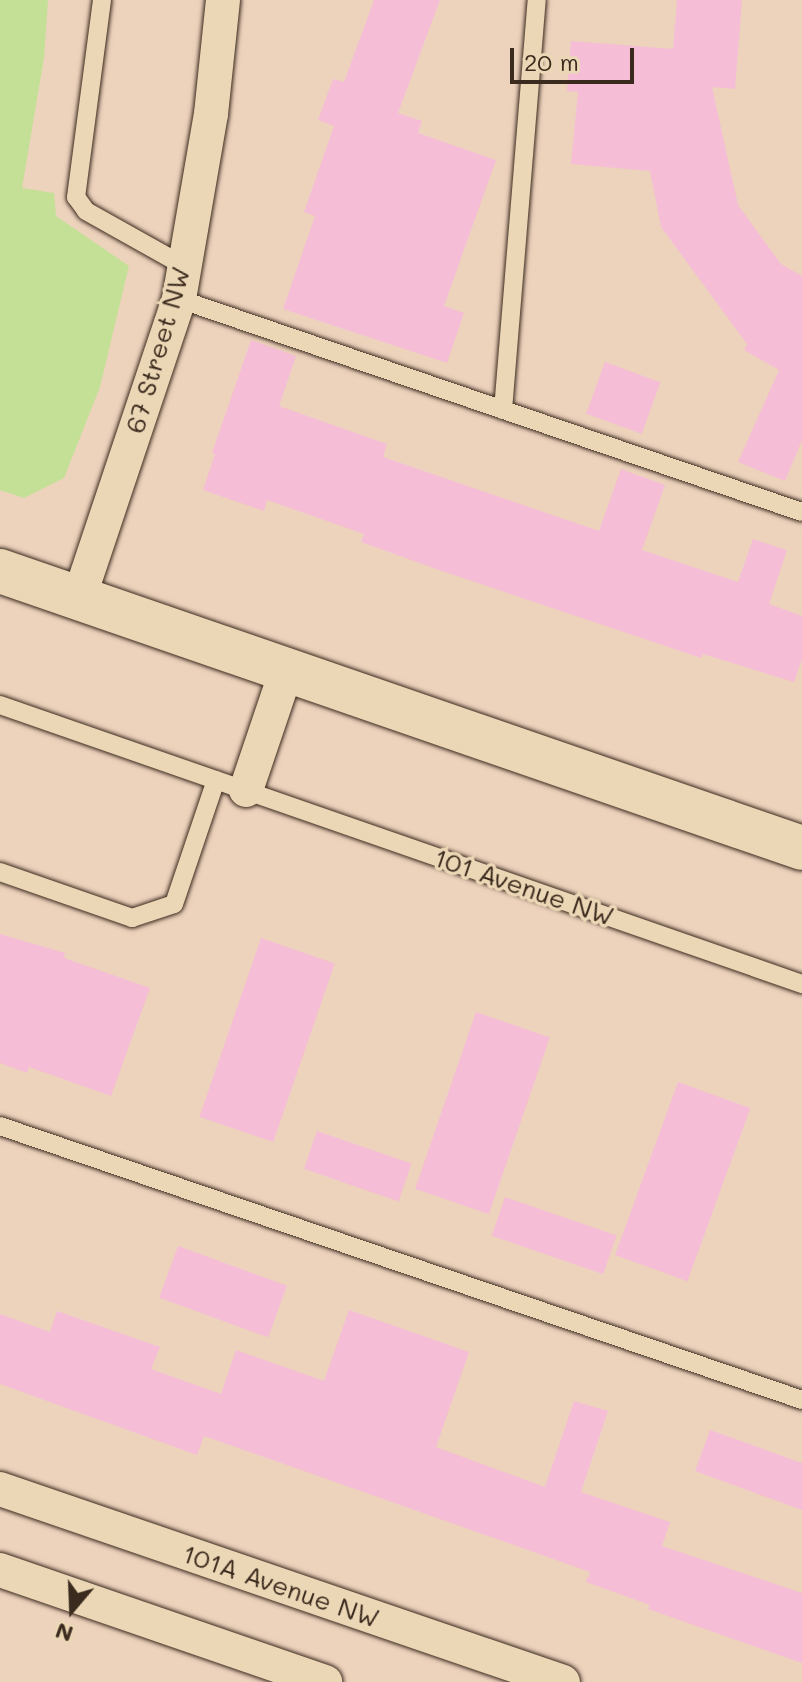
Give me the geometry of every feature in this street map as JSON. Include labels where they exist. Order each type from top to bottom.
[{"type":"main road","points":[[0,571],[802,848]]},
{"type":"street","name":"67 Street NW","points":[[79,598],[179,299],[211,114],[223,0]]},
{"type":"street","points":[[231,785],[287,669]]},
{"type":"street","name":"101A Avenue NW","points":[[0,1489],[563,1682]]},
{"type":"street","points":[[0,1570],[325,1682]]},
{"type":"lane","points":[[102,0],[76,197],[86,211],[184,266]]},
{"type":"lane","points":[[503,410],[537,0]]},
{"type":"lane","points":[[179,299],[802,512]]},
{"type":"lane","name":"101 Avenue NW","points":[[0,705],[802,984]]},
{"type":"lane","points":[[0,872],[132,918],[174,904],[231,785]]},
{"type":"lane","points":[[0,1126],[802,1400]]},
{"type":"green space","points":[[0,0],[48,0],[44,58],[22,188],[54,193],[56,216],[129,266],[100,387],[64,478],[24,498],[0,490]]},
{"type":"building","points":[[374,0],[440,0],[398,113],[422,121],[418,133],[496,160],[444,306],[464,313],[447,363],[283,309],[315,216],[304,212],[334,126],[318,120],[333,79],[344,82]]},
{"type":"building","points":[[677,0],[742,0],[735,89],[712,87],[738,205],[781,264],[802,276],[802,440],[785,481],[738,462],[779,370],[744,350],[747,344],[661,227],[650,171],[571,164],[578,92],[567,91],[571,41],[673,49]]},
{"type":"building","points":[[251,340],[296,356],[279,406],[387,444],[383,457],[599,531],[621,469],[665,485],[642,550],[738,582],[753,539],[787,550],[769,604],[802,616],[802,659],[794,682],[703,654],[701,658],[439,570],[361,542],[364,534],[267,500],[264,511],[203,490],[215,454],[212,453]]},
{"type":"building","points":[[605,362],[660,382],[642,434],[586,414]]},
{"type":"building","points":[[0,934],[65,953],[64,958],[150,988],[111,1096],[29,1067],[27,1073],[0,1063]]},
{"type":"building","points":[[261,938],[335,963],[273,1142],[199,1117]]},
{"type":"building","points":[[476,1012],[550,1037],[489,1214],[415,1189]]},
{"type":"building","points":[[678,1082],[750,1108],[687,1281],[615,1255]]},
{"type":"building","points":[[317,1131],[412,1164],[399,1201],[304,1169]]},
{"type":"building","points":[[505,1197],[617,1235],[603,1274],[492,1236]]},
{"type":"building","points":[[178,1246],[287,1286],[268,1337],[159,1298]]},
{"type":"building","points":[[349,1310],[469,1352],[436,1447],[545,1487],[574,1401],[608,1411],[581,1492],[670,1522],[662,1546],[802,1593],[802,1663],[648,1609],[650,1605],[586,1582],[590,1572],[204,1436],[197,1455],[0,1384],[0,1314],[50,1332],[57,1311],[160,1347],[151,1369],[221,1394],[236,1350],[324,1381]]},
{"type":"building","points":[[710,1430],[802,1463],[802,1510],[695,1471]]}]
